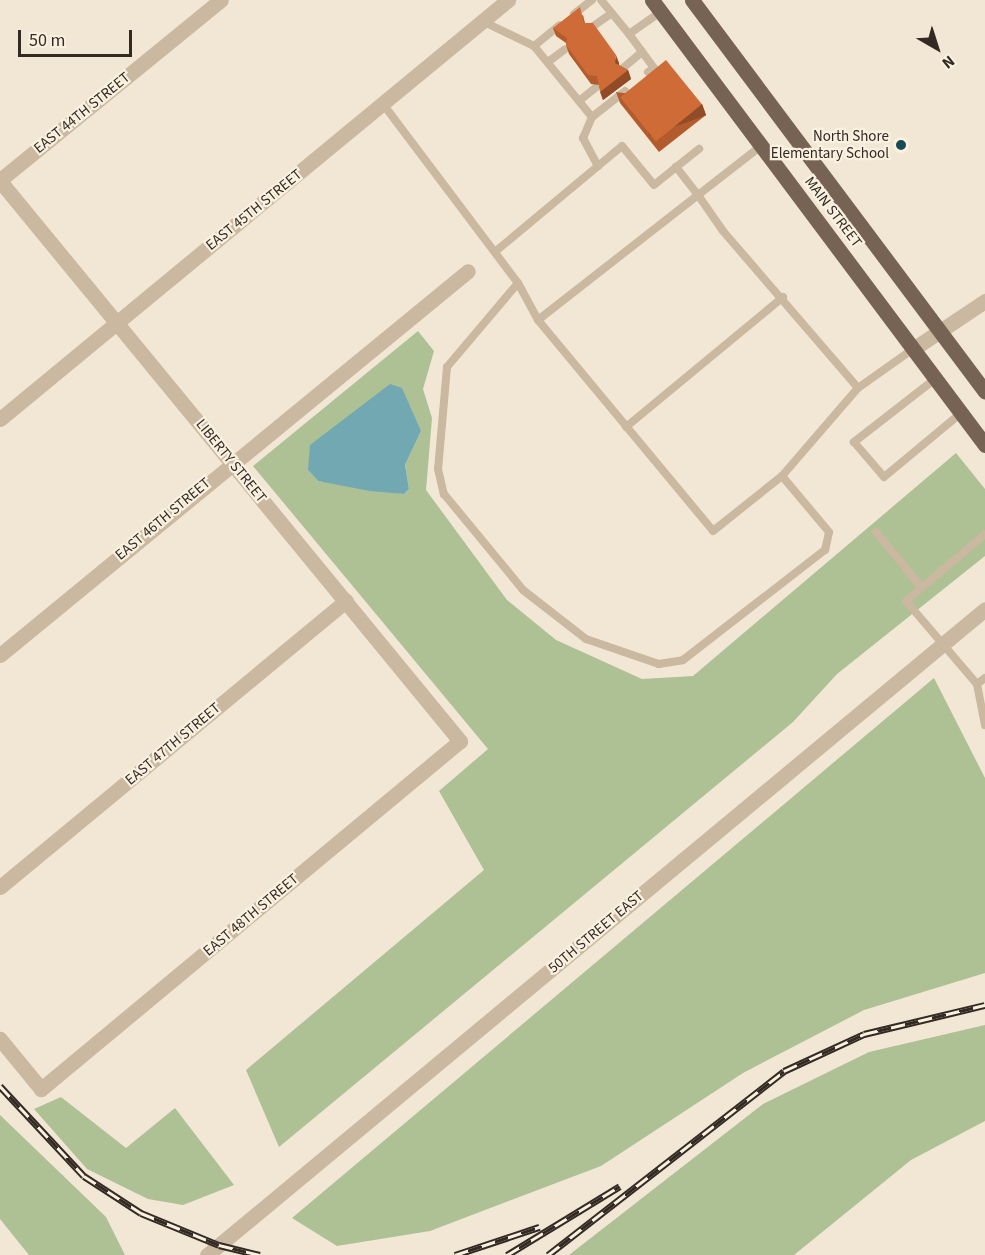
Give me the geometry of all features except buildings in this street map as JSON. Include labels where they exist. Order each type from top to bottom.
[{"type":"main road","name":"MAIN STREET","points":[[692,0],[985,391]]},
{"type":"main road","name":"MAIN STREET","points":[[657,6],[985,445]]},
{"type":"street","name":"EAST 44TH STREET","points":[[0,181],[221,0]]},
{"type":"street","name":"EAST 45TH STREET","points":[[0,419],[508,0]]},
{"type":"street","name":"LIBERTY STREET","points":[[0,181],[118,321],[460,741]]},
{"type":"street","name":"EAST 46TH STREET","points":[[0,655],[232,462],[468,271]]},
{"type":"street","points":[[913,349],[985,301]]},
{"type":"street","name":"EAST 47TH STREET","points":[[0,887],[346,601]]},
{"type":"street","name":"50TH STREET EAST","points":[[207,1255],[985,609]]},
{"type":"street","name":"EAST 48TH STREET","points":[[0,1040],[41,1089],[460,741]]},
{"type":"lane","points":[[534,46],[592,0]]},
{"type":"lane","points":[[598,166],[583,138],[592,117],[654,68],[601,0]]},
{"type":"lane","points":[[629,34],[657,6]]},
{"type":"lane","points":[[592,27],[612,13]]},
{"type":"lane","points":[[482,21],[534,46],[592,117]]},
{"type":"lane","points":[[548,62],[565,49]]},
{"type":"lane","points":[[623,68],[642,52]]},
{"type":"lane","points":[[579,101],[595,88]]},
{"type":"lane","points":[[383,104],[496,250],[518,283],[538,320],[713,531],[782,476],[858,388],[913,349]]},
{"type":"lane","points":[[496,250],[622,146],[654,185],[699,149]]},
{"type":"lane","points":[[538,320],[761,146]]},
{"type":"lane","points":[[676,167],[858,388]]},
{"type":"lane","points":[[518,283],[447,367],[438,469],[444,494],[523,590],[558,621],[586,639],[659,664],[700,652],[825,550],[829,532],[782,476]]},
{"type":"lane","points":[[626,427],[783,297]]},
{"type":"lane","points":[[935,379],[854,442],[884,477],[962,413]]},
{"type":"lane","points":[[876,532],[922,588]]},
{"type":"lane","points":[[985,534],[906,601],[977,684],[985,725]]},
{"type":"lane","points":[[977,684],[985,678]]},
{"type":"green space","points":[[418,331],[434,351],[423,389],[432,418],[426,490],[507,600],[556,640],[642,679],[693,676],[956,453],[985,489],[985,556],[837,674],[793,722],[279,1147],[246,1070],[484,870],[439,791],[488,749],[253,466]],"holes":[[[421,431],[405,465],[409,489],[404,494],[318,481],[308,470]]]},
{"type":"green space","points":[[934,678],[985,778],[985,973],[864,1010],[743,1073],[601,1166],[430,1231],[337,1246],[292,1218]]},
{"type":"green space","points":[[985,1025],[985,1121],[911,1160],[794,1255],[569,1255],[763,1104],[869,1052]]},
{"type":"green space","points":[[61,1097],[126,1148],[175,1108],[234,1185],[183,1205],[148,1199],[87,1169],[34,1109]]},
{"type":"green space","points":[[0,1115],[106,1217],[125,1255],[29,1255],[0,1219]]},
{"type":"water","points":[[390,384],[402,388],[421,431],[405,465],[409,489],[404,494],[370,491],[318,481],[308,470],[310,445]]},
{"type":"railway","points":[[548,1255],[784,1071],[864,1034],[985,1005]]},
{"type":"railway","points":[[0,1086],[84,1176],[141,1213],[219,1245],[260,1255]]},
{"type":"railway","points":[[507,1255],[620,1186]]},
{"type":"railway","points":[[455,1255],[539,1227]]},
{"type":"place","name":"North Shore Elementary School","points":[[901,145]]}]
